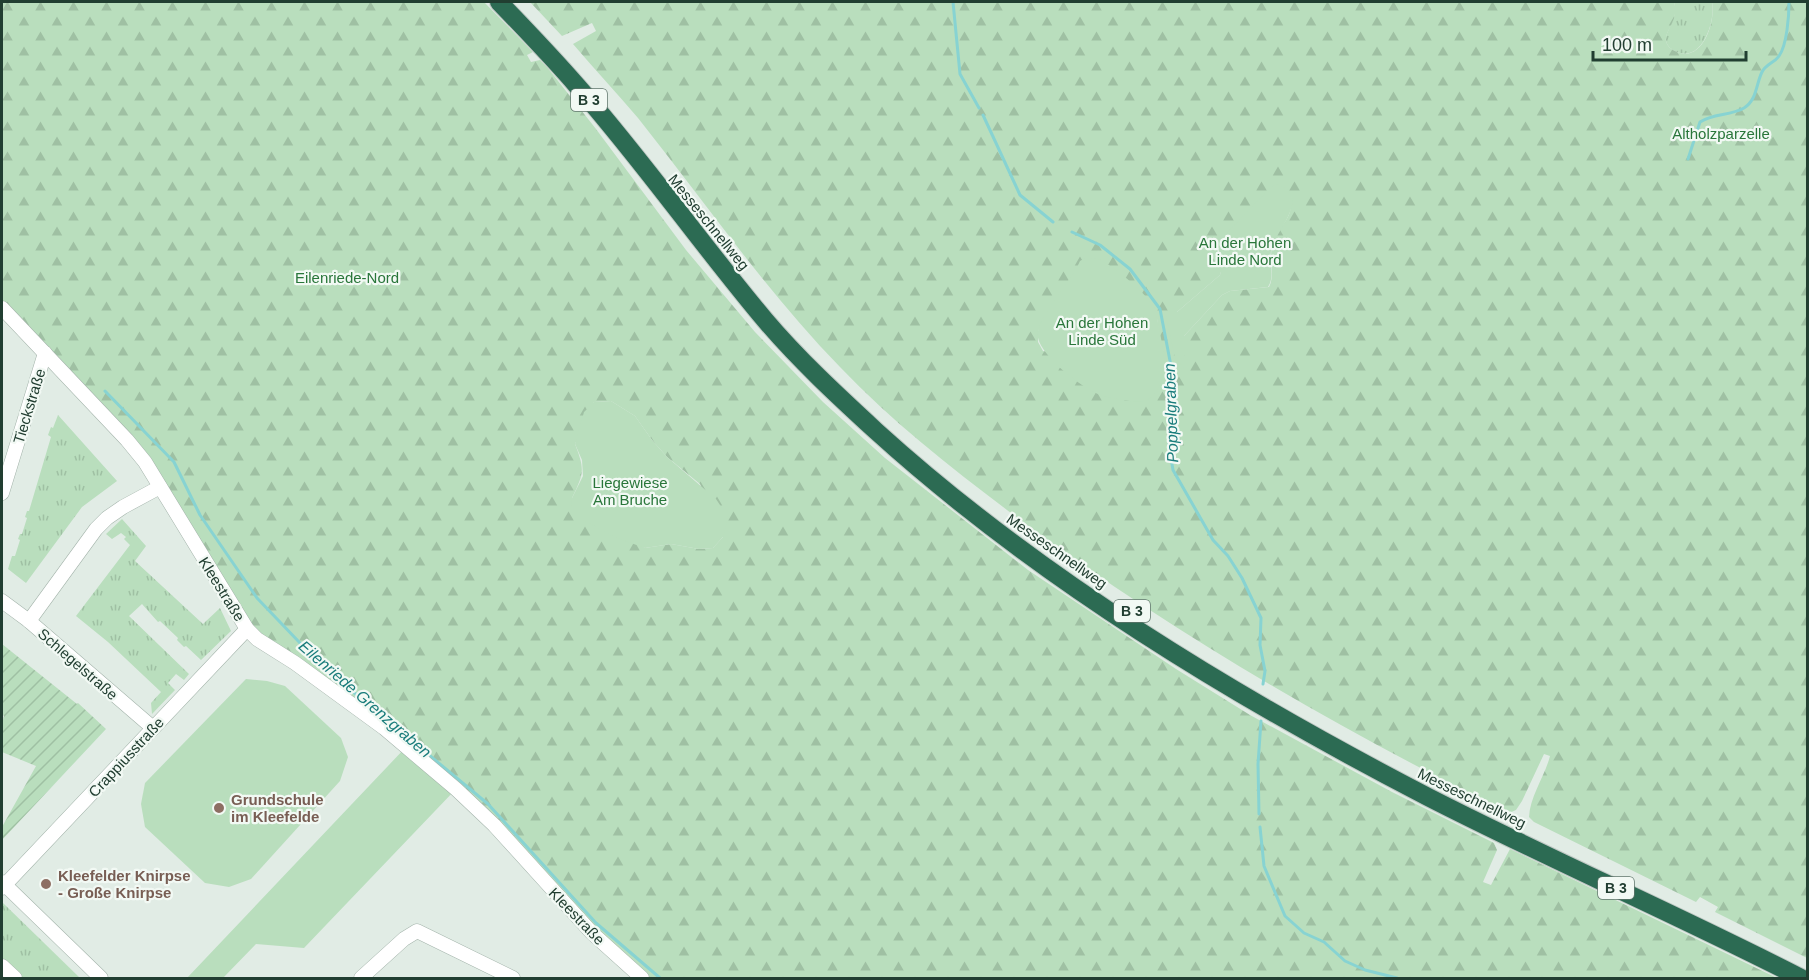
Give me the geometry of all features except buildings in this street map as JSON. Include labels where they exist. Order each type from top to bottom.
[{"type":"highway","name":"Messeschnellweg","points":[[499,2],[579,88],[767,322],[876,431],[999,533],[1183,657],[1283,718],[1430,798],[1801,978]]},
{"type":"highway","name":"Messeschnellweg","points":[[515,2],[587,80],[783,322],[883,423],[1004,523],[1148,622],[1288,708],[1436,787],[1808,969]]},
{"type":"street","name":"Kleestraße","points":[[2,308],[145,462],[247,629],[257,639],[295,663],[384,728],[456,789],[494,825],[592,933],[642,978]]},
{"type":"street","name":"Tieckstraße","points":[[2,493],[45,353]]},
{"type":"street","points":[[29,621],[102,524],[123,507],[160,487]]},
{"type":"street","name":"Schlegelstraße","points":[[2,601],[29,621],[153,728]]},
{"type":"street","name":"Crappiusstraße","points":[[2,885],[247,629]]},
{"type":"street","points":[[2,885],[101,978]]},
{"type":"street","points":[[361,978],[404,939],[417,931],[513,978]]},
{"type":"street","points":[[2,966],[15,978]]},
{"type":"green space","name":"Eilenriede-Nord","points":[[2,2],[484,2],[533,52],[527,55],[531,62],[540,60],[547,67],[686,250],[755,332],[823,402],[885,458],[1028,570],[1176,669],[1250,715],[1392,792],[1494,843],[1497,850],[1483,882],[1491,885],[1510,849],[1777,978],[642,978],[456,789],[257,639],[145,462],[2,308]],"holes":[[[611,401],[635,416],[667,457],[700,484],[723,537],[713,548],[699,549],[671,544],[645,548],[572,498],[582,471],[575,444],[594,402]]]},
{"type":"green space","name":"Altholzparzelle","points":[[530,2],[1674,2],[1674,20],[1667,33],[1666,41],[1672,49],[1685,54],[1700,47],[1705,39],[1712,20],[1712,2],[1807,2],[1807,958],[1715,912],[1718,907],[1700,897],[1696,902],[1534,822],[1529,817],[1530,809],[1550,756],[1544,754],[1522,801],[1516,810],[1509,813],[1321,714],[1199,642],[1081,564],[1023,522],[905,429],[840,367],[786,307],[638,118],[573,44],[596,31],[592,23],[562,36]],"holes":[[[1291,196],[1289,215],[1272,246],[1272,276],[1269,287],[1230,291],[1222,295],[1184,336],[1184,367],[1177,312],[1220,275],[1222,268],[1217,249]],[[1076,271],[1157,319],[1165,369],[1043,351],[1038,342],[1038,331]]]},
{"type":"green space","points":[[1674,2],[1712,2],[1712,20],[1709,30],[1699,47],[1692,52],[1684,54],[1675,51],[1667,43],[1666,37],[1675,14]]},
{"type":"green space","name":"An der Hohen Linde Nord","points":[[1277,184],[1287,190],[1292,197],[1292,205],[1271,251],[1271,279],[1268,287],[1230,291],[1222,295],[1184,336],[1184,368],[1175,358],[1165,311],[1177,312],[1220,275],[1219,245],[1221,239],[1271,187]]},
{"type":"green space","name":"An der Hohen Linde Süd","points":[[1085,258],[1098,259],[1112,267],[1137,287],[1154,307],[1165,369],[1159,387],[1147,400],[1115,399],[1090,390],[1050,358],[1038,339],[1038,331],[1046,314],[1080,261]]},
{"type":"green space","name":"Liegewiese Am Bruche","points":[[611,401],[635,416],[667,457],[716,499],[728,517],[723,537],[713,548],[699,549],[671,544],[645,548],[614,537],[580,518],[571,506],[572,498],[583,476],[582,460],[575,444],[584,412],[594,402]]},
{"type":"green space","points":[[58,415],[117,481],[82,507],[26,583],[8,569],[12,556],[15,556],[20,540],[18,539],[27,518],[25,517],[29,511],[51,437],[48,435]]},
{"type":"green space","points":[[122,519],[146,546],[135,561],[203,624],[220,608],[231,631],[201,660],[186,646],[184,647],[177,640],[178,638],[160,621],[158,622],[142,604],[129,616],[189,674],[184,680],[176,674],[168,683],[175,690],[152,714],[151,703],[161,692],[108,642],[76,616],[130,545],[121,533],[112,539],[106,534]]},
{"type":"green space","points":[[2,644],[78,703],[106,729],[2,840],[2,827],[36,766],[2,752],[4,716],[2,714]]},
{"type":"green space","points":[[246,679],[285,686],[341,738],[348,757],[340,781],[251,879],[229,887],[205,883],[145,827],[141,804],[145,783]]},
{"type":"green space","points":[[406,747],[456,789],[304,948],[256,944],[223,978],[187,978]]},
{"type":"green space","points":[[3,903],[80,978],[18,978],[2,963]]},
{"type":"waterway","name":"Poppelgraben","points":[[953,2],[960,74],[979,108]]},
{"type":"waterway","points":[[1688,159],[1700,122],[1710,117],[1739,111],[1751,101],[1762,72],[1782,51],[1787,30],[1789,2]]},
{"type":"waterway","name":"Poppelgraben","points":[[983,115],[1020,195],[1053,222]]},
{"type":"waterway","name":"Poppelgraben","points":[[1072,232],[1100,245],[1130,269],[1160,309],[1171,366],[1169,446],[1173,470],[1213,540],[1228,556],[1242,578],[1261,618],[1260,645],[1265,671],[1263,684]]},
{"type":"waterway","name":"Eilenriede Grenzgraben","points":[[105,391],[174,462],[200,515],[257,598],[322,666],[488,804],[596,923],[660,978]]},
{"type":"waterway","name":"Poppelgraben","points":[[1259,814],[1258,764],[1261,721]]},
{"type":"waterway","name":"Poppelgraben","points":[[1260,827],[1264,866],[1285,916],[1304,933],[1324,942],[1345,961],[1365,970],[1397,978]]},
{"type":"place","name":"Grundschule im Kleefelde","points":[[219,808]]},
{"type":"place","name":"Kleefelder Knirpse - Große Knirpse","points":[[46,884]]}]
